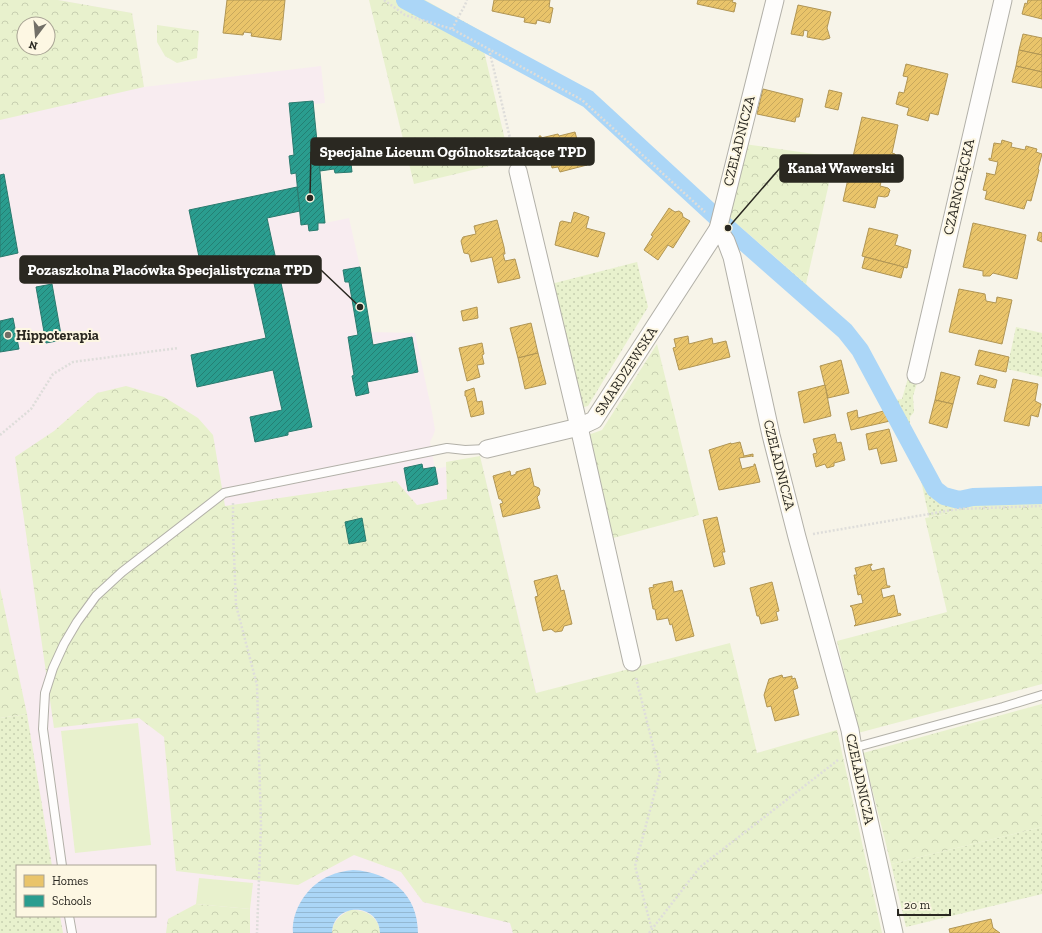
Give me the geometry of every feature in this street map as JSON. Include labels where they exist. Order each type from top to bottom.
[{"type":"street","name":"CZELADNICZA","points":[[775,0],[719,221],[732,257],[771,435],[797,537],[850,730],[894,933]]},
{"type":"street","name":"CZARNOŁĘCKA","points":[[916,375],[1003,0]]},
{"type":"street","points":[[518,172],[579,427],[632,662]]},
{"type":"street","name":"SMARDZEWSKA","points":[[487,449],[579,427],[594,420],[719,221]]},
{"type":"lane","points":[[62,865],[43,728],[45,693],[59,656],[77,622],[96,596],[122,572],[224,493],[447,448],[465,450],[487,449]]},
{"type":"lane","points":[[853,748],[1042,695]]},
{"type":"lane","points":[[69,917],[72,933]]},
{"type":"path","points":[[384,0],[405,15],[453,28],[582,100],[711,217],[719,221]]},
{"type":"path","points":[[453,28],[466,0]]},
{"type":"path","points":[[489,49],[518,172]]},
{"type":"path","points":[[0,435],[30,410],[53,374],[73,362],[178,348]]},
{"type":"path","points":[[234,491],[233,530],[236,605],[257,685],[261,825],[257,933]]},
{"type":"path","points":[[797,537],[958,509],[1042,506]]},
{"type":"path","points":[[632,662],[660,773],[635,866],[652,930]]},
{"type":"path","points":[[649,933],[700,867],[853,748]]},
{"type":"shaded area","points":[[0,0],[58,0],[132,13],[144,87],[321,66],[325,103],[314,104],[318,153],[333,152],[332,147],[349,145],[352,172],[335,173],[334,169],[320,171],[325,223],[349,218],[360,267],[371,332],[415,333],[435,430],[430,442],[435,469],[481,460],[594,933],[0,933]]},
{"type":"green space","points":[[0,0],[58,0],[132,13],[144,87],[0,120]]},
{"type":"green space","points":[[369,0],[425,0],[479,30],[510,161],[414,184]]},
{"type":"green space","points":[[157,25],[199,31],[197,58],[177,63],[165,56],[157,42]]},
{"type":"green space","points":[[490,37],[585,89],[590,95],[596,96],[715,205],[708,217],[580,102],[495,55]]},
{"type":"green space","points":[[744,144],[835,157],[806,284],[728,216]]},
{"type":"green space","points":[[737,225],[806,284],[866,347],[895,400],[902,399],[908,378],[918,380],[913,396],[914,412],[910,417],[910,432],[944,489],[953,493],[969,494],[1042,489],[1042,501],[953,505],[954,508],[948,514],[929,517],[918,467],[887,410],[848,344],[841,335],[741,244]]},
{"type":"green space","points":[[637,262],[648,307],[588,406],[581,408],[551,284]]},
{"type":"green space","points":[[1016,327],[1042,333],[1042,377],[1007,369]]},
{"type":"green space","points":[[657,344],[699,515],[613,538],[588,435],[602,430]]},
{"type":"green space","points":[[126,386],[164,397],[198,418],[213,435],[225,506],[396,481],[417,505],[447,499],[446,462],[480,456],[536,693],[730,643],[757,753],[837,730],[882,933],[513,933],[510,923],[423,902],[401,872],[354,855],[298,885],[176,871],[164,737],[139,718],[54,728],[15,457],[54,431],[97,393]]},
{"type":"green space","points":[[1042,501],[1042,684],[858,733],[837,641],[947,612],[925,518],[948,514],[954,508],[953,505]]},
{"type":"green space","points":[[0,588],[27,714],[0,718]]},
{"type":"green space","points":[[1042,704],[1042,827],[891,864],[863,753]]},
{"type":"green space","points":[[27,714],[52,865],[16,865],[16,917],[60,917],[63,933],[0,933],[0,718]]},
{"type":"green space","points":[[138,723],[151,845],[75,853],[61,731]]},
{"type":"green space","points":[[1042,827],[1042,894],[906,927],[891,864]]},
{"type":"green space","points":[[199,878],[253,883],[250,909],[196,904]]},
{"type":"green space","points":[[196,904],[250,909],[250,933],[166,933],[168,919]]},
{"type":"green space","points":[[350,910],[366,912],[374,918],[379,927],[380,933],[332,933],[333,925],[337,919]]},
{"type":"water","points":[[353,870],[379,875],[399,888],[407,896],[413,907],[417,919],[418,933],[380,933],[378,923],[372,916],[365,911],[356,910],[347,911],[340,916],[334,923],[332,933],[293,933],[293,924],[298,907],[302,899],[314,885],[329,876]]},
{"type":"building: Homes","points":[[227,0],[285,0],[281,40],[251,36],[252,33],[244,32],[243,35],[223,33]]},
{"type":"building: Homes","points":[[494,0],[550,0],[549,7],[553,8],[550,23],[537,20],[536,24],[524,22],[525,18],[492,11]]},
{"type":"building: Homes","points":[[698,0],[733,0],[732,2],[736,3],[734,12],[697,4]]},
{"type":"building: Homes","points":[[1028,0],[1042,0],[1042,19],[1022,14],[1025,3],[1027,4]]},
{"type":"building: Homes","points":[[798,5],[831,12],[827,28],[830,38],[823,40],[807,37],[808,31],[804,30],[803,36],[791,34]]},
{"type":"building: Homes","points":[[1023,34],[1042,38],[1042,55],[1019,50]]},
{"type":"building: Homes","points":[[1019,50],[1042,55],[1042,72],[1016,66]]},
{"type":"building: Homes","points":[[906,64],[948,74],[938,115],[930,113],[928,121],[907,115],[909,108],[896,104],[899,92],[904,93],[908,77],[903,76]]},
{"type":"building: Homes","points":[[1016,66],[1042,72],[1042,88],[1012,82]]},
{"type":"building: Homes","points":[[763,89],[803,99],[799,117],[796,117],[795,122],[757,114]]},
{"type":"building: Homes","points":[[829,90],[842,93],[838,110],[825,107]]},
{"type":"building: Homes","points":[[862,117],[898,125],[892,153],[897,157],[896,162],[893,164],[886,162],[880,186],[890,190],[888,196],[878,196],[875,208],[843,201]]},
{"type":"building: Homes","points":[[575,132],[584,165],[587,165],[560,172],[558,167],[552,168],[551,162],[546,163],[539,136],[541,136],[541,138],[558,134],[559,136]]},
{"type":"building: Homes","points":[[1002,140],[1012,143],[1011,147],[1025,150],[1026,146],[1037,149],[1036,152],[1042,154],[1031,201],[1027,200],[1024,209],[985,199],[987,191],[983,190],[986,173],[995,175],[998,162],[989,160],[989,158],[991,159],[994,143],[1001,144]]},
{"type":"building: Homes","points":[[669,208],[675,212],[679,211],[682,213],[683,217],[690,221],[673,248],[668,245],[658,260],[644,250],[653,236],[651,235]]},
{"type":"building: Homes","points":[[574,212],[589,217],[586,228],[605,233],[598,257],[555,245],[560,222],[571,223]]},
{"type":"building: Homes","points":[[497,220],[504,247],[505,254],[503,254],[505,261],[515,259],[520,278],[498,283],[492,257],[471,262],[469,254],[464,253],[461,241],[463,237],[476,234],[474,226]]},
{"type":"building: Homes","points":[[973,223],[1026,235],[1017,279],[993,273],[990,276],[983,276],[983,271],[963,267]]},
{"type":"building: Homes","points":[[869,228],[898,235],[895,245],[911,250],[907,268],[862,256]]},
{"type":"building: Homes","points":[[1039,232],[1042,233],[1042,242],[1037,240]]},
{"type":"building: Homes","points":[[865,257],[904,267],[901,278],[862,268]]},
{"type":"building: Homes","points":[[959,289],[985,294],[986,301],[996,303],[997,297],[1012,300],[1002,344],[949,332]]},
{"type":"building: Homes","points":[[477,307],[478,318],[463,321],[461,311]]},
{"type":"building: Homes","points":[[531,323],[538,353],[518,358],[510,328]]},
{"type":"building: Homes","points":[[688,336],[689,344],[712,338],[713,344],[726,341],[730,357],[679,370],[673,348],[676,347],[674,339]]},
{"type":"building: Homes","points":[[482,343],[484,364],[477,365],[480,377],[467,381],[459,348]]},
{"type":"building: Homes","points":[[979,350],[1009,357],[1006,372],[975,365]]},
{"type":"building: Homes","points":[[538,353],[546,384],[525,389],[518,358]]},
{"type":"building: Homes","points":[[841,360],[849,393],[828,398],[820,366]]},
{"type":"building: Homes","points":[[941,372],[960,377],[953,404],[935,400]]},
{"type":"building: Homes","points":[[980,375],[997,380],[995,388],[977,384]]},
{"type":"building: Homes","points":[[1013,379],[1038,384],[1035,401],[1041,404],[1038,417],[1031,415],[1029,426],[1004,421]]},
{"type":"building: Homes","points":[[825,385],[831,416],[804,423],[798,392]]},
{"type":"building: Homes","points":[[474,388],[477,402],[482,401],[484,414],[471,417],[465,391]]},
{"type":"building: Homes","points":[[935,400],[953,404],[947,428],[929,423]]},
{"type":"building: Homes","points":[[857,410],[858,418],[887,410],[890,421],[851,430],[847,413]]},
{"type":"building: Homes","points":[[889,429],[897,461],[881,464],[877,448],[869,450],[866,434]]},
{"type":"building: Homes","points":[[835,434],[837,443],[841,442],[845,460],[834,463],[834,466],[827,468],[825,464],[816,467],[813,454],[817,453],[813,439]]},
{"type":"building: Homes","points":[[740,442],[744,456],[753,454],[753,457],[739,458],[742,469],[754,466],[755,464],[760,482],[719,490],[709,450],[731,443]]},
{"type":"building: Homes","points":[[530,468],[534,486],[540,490],[537,497],[540,508],[503,517],[500,504],[503,503],[501,499],[499,499],[493,476],[510,471],[511,476],[516,474],[516,472]]},
{"type":"building: Homes","points":[[717,517],[725,552],[722,552],[725,564],[714,567],[703,520]]},
{"type":"building: Homes","points":[[872,564],[870,566],[872,571],[884,568],[887,586],[890,587],[881,589],[883,598],[894,595],[898,614],[900,613],[901,615],[854,626],[856,624],[852,607],[850,606],[863,603],[861,594],[858,595],[854,575],[857,575],[855,568]]},
{"type":"building: Homes","points":[[557,575],[561,591],[564,590],[572,624],[564,626],[562,631],[555,632],[551,629],[543,631],[535,597],[538,596],[534,581]]},
{"type":"building: Homes","points":[[672,581],[674,592],[682,590],[694,636],[676,641],[672,624],[670,625],[668,618],[657,620],[655,609],[653,609],[649,588],[654,587],[653,585]]},
{"type":"building: Homes","points":[[772,582],[779,611],[776,612],[778,620],[761,624],[759,616],[757,616],[750,588]]},
{"type":"building: Homes","points":[[782,675],[783,678],[792,676],[792,679],[795,678],[798,688],[793,690],[799,715],[775,721],[771,706],[767,707],[764,695],[769,679]]},
{"type":"building: Homes","points":[[991,919],[993,928],[1000,933],[950,933],[949,929]]},
{"type":"building: Schools","points":[[313,101],[325,223],[318,223],[318,230],[309,231],[308,224],[301,225],[296,173],[291,174],[289,156],[294,155],[289,103]]},
{"type":"building: Schools","points":[[349,145],[352,172],[335,173],[334,169],[320,171],[318,153],[333,152],[332,147]]},
{"type":"building: Schools","points":[[4,174],[18,253],[0,257],[0,175]]},
{"type":"building: Schools","points":[[297,187],[300,211],[267,218],[312,427],[288,432],[288,435],[255,442],[250,417],[282,410],[273,370],[197,387],[191,355],[266,338],[248,256],[201,266],[189,210]]},
{"type":"building: Schools","points":[[360,267],[373,345],[412,337],[418,372],[367,382],[369,393],[356,396],[352,376],[354,375],[348,337],[358,335],[349,282],[345,282],[343,270]]},
{"type":"building: Schools","points":[[52,284],[62,340],[46,343],[36,287]]},
{"type":"building: Schools","name":"Hippoterapia","points":[[13,318],[19,349],[0,352],[0,321]]},
{"type":"building: Schools","points":[[422,464],[423,469],[435,467],[438,484],[408,491],[404,468]]},
{"type":"building: Schools","points":[[362,518],[366,541],[349,544],[345,522]]},
{"type":"waterway","points":[[405,0],[588,99],[728,228],[845,331],[860,350],[935,489],[944,496],[959,500],[973,497],[1042,495]]},
{"type":"place","name":"Specjalne Liceum Ogólnokształcące TPD","points":[[310,198]]},
{"type":"place","name":"Kanał Wawerski","points":[[728,228]]},
{"type":"place","name":"Pozaszkolna Placówka Specjalistyczna TPD","points":[[360,307]]},
{"type":"place","name":"Hippoterapia","points":[[8,335]]}]
